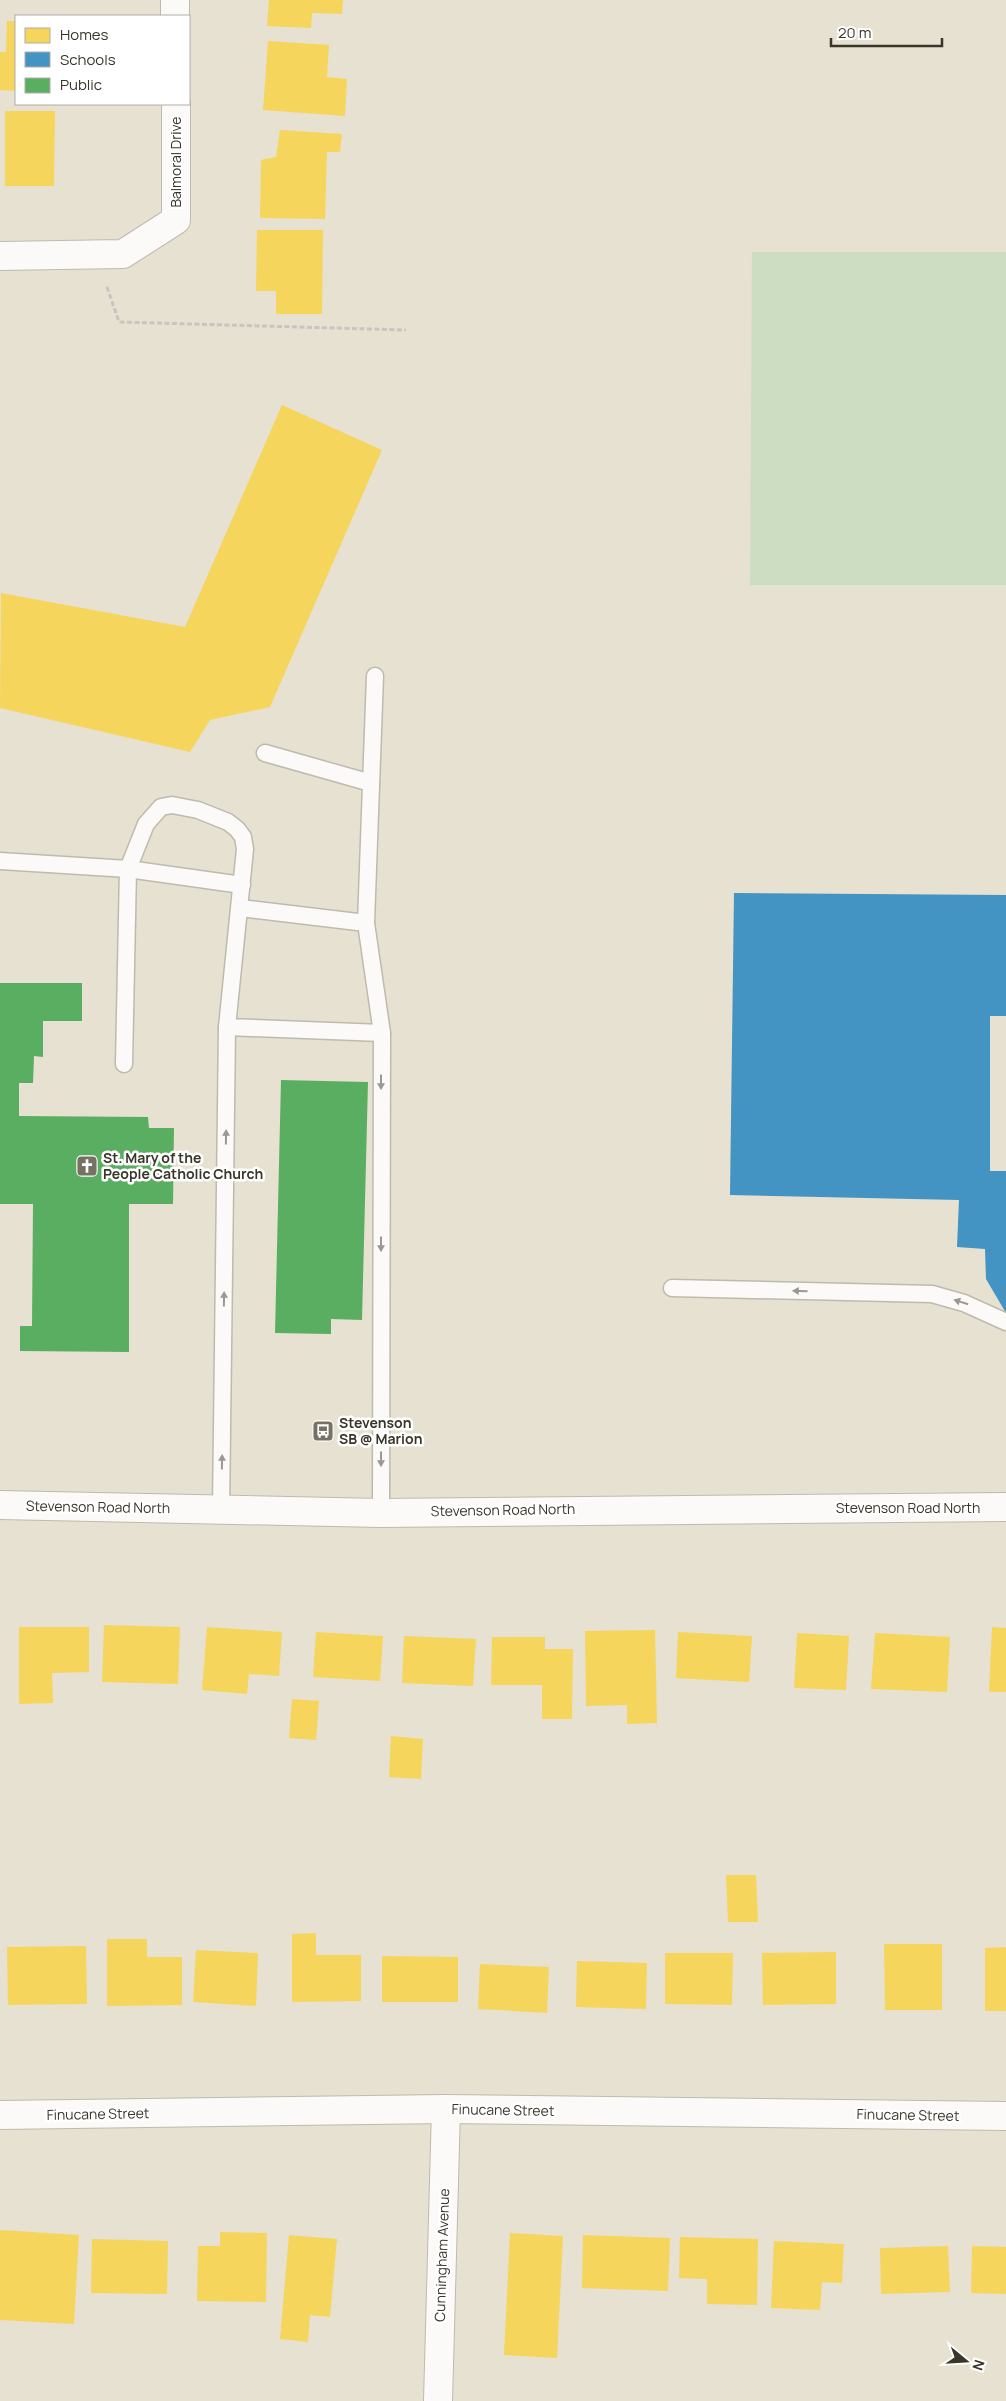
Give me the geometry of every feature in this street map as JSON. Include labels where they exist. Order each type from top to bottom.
[{"type":"street","points":[[175,0],[175,15]]},
{"type":"street","name":"Balmoral Drive","points":[[95,254],[123,254],[176,220],[176,105]]},
{"type":"street","points":[[0,256],[95,254]]},
{"type":"street","name":"Stevenson Road North","points":[[0,1505],[381,1513],[1006,1507]]},
{"type":"street","name":"Finucane Street","points":[[0,2115],[446,2109],[1006,2116]]},
{"type":"street","name":"Cunningham Avenue","points":[[438,2401],[446,2109]]},
{"type":"lane","points":[[375,676],[366,923],[382,1033],[381,1513]]},
{"type":"lane","points":[[265,753],[371,783]]},
{"type":"lane","points":[[124,1064],[128,869],[146,824],[161,807],[172,805],[198,810],[228,822],[237,829],[243,837],[245,848],[227,1027],[221,1510]]},
{"type":"lane","points":[[0,861],[128,869],[242,885]]},
{"type":"lane","points":[[240,908],[366,923]]},
{"type":"lane","points":[[227,1027],[382,1033]]},
{"type":"lane","points":[[672,1288],[932,1294],[964,1303],[1006,1322]]},
{"type":"path","points":[[95,254],[119,322],[406,330]]},
{"type":"green space","points":[[752,252],[1006,252],[1006,585],[750,585]]},
{"type":"building: Homes","points":[[269,0],[343,0],[342,14],[312,13],[311,28],[267,26]]},
{"type":"building: Homes","points":[[7,21],[15,21],[15,91],[0,90],[0,52],[6,52]]},
{"type":"building: Homes","points":[[268,41],[329,45],[327,77],[347,79],[345,116],[263,110]]},
{"type":"building: Homes","points":[[5,111],[55,111],[54,186],[5,186]]},
{"type":"building: Homes","points":[[280,130],[342,134],[340,152],[327,152],[325,219],[260,218],[261,160],[276,157]]},
{"type":"building: Homes","points":[[257,230],[323,230],[322,314],[276,314],[276,291],[256,291]]},
{"type":"building: Homes","points":[[282,405],[382,450],[270,707],[210,720],[190,752],[0,708],[1,593],[185,627]]},
{"type":"building: Homes","points":[[104,1625],[180,1627],[178,1684],[102,1682]]},
{"type":"building: Homes","points":[[19,1627],[89,1627],[89,1672],[52,1673],[53,1703],[19,1704]]},
{"type":"building: Homes","points":[[207,1627],[282,1632],[279,1676],[249,1674],[247,1694],[202,1690]]},
{"type":"building: Homes","points":[[992,1627],[1006,1628],[1006,1692],[989,1692]]},
{"type":"building: Homes","points":[[655,1630],[657,1723],[627,1724],[627,1705],[586,1706],[585,1631]]},
{"type":"building: Homes","points":[[316,1632],[383,1636],[380,1681],[313,1677]]},
{"type":"building: Homes","points":[[678,1632],[752,1636],[749,1682],[676,1678]]},
{"type":"building: Homes","points":[[797,1633],[849,1636],[846,1690],[794,1688]]},
{"type":"building: Homes","points":[[875,1633],[950,1637],[947,1692],[871,1689]]},
{"type":"building: Homes","points":[[404,1636],[476,1639],[473,1686],[402,1683]]},
{"type":"building: Homes","points":[[492,1637],[545,1637],[545,1649],[573,1649],[572,1719],[542,1719],[542,1685],[491,1685]]},
{"type":"building: Homes","points":[[292,1699],[319,1701],[316,1740],[289,1738]]},
{"type":"building: Homes","points":[[391,1736],[423,1739],[421,1779],[389,1777]]},
{"type":"building: Homes","points":[[726,1875],[756,1875],[758,1922],[728,1922]]},
{"type":"building: Homes","points":[[316,1933],[316,1955],[361,1955],[361,2001],[292,2002],[292,1934]]},
{"type":"building: Homes","points":[[107,1939],[147,1939],[147,1957],[182,1957],[182,2005],[107,2006]]},
{"type":"building: Homes","points":[[884,1944],[942,1944],[942,2010],[885,2010]]},
{"type":"building: Homes","points":[[86,1946],[87,2004],[8,2005],[7,1947]]},
{"type":"building: Homes","points":[[1006,1947],[1006,2011],[985,2011],[985,1948]]},
{"type":"building: Homes","points":[[196,1950],[258,1953],[256,2006],[193,2002]]},
{"type":"building: Homes","points":[[836,1952],[836,2004],[763,2005],[762,1953]]},
{"type":"building: Homes","points":[[665,1953],[733,1953],[732,2005],[665,2004]]},
{"type":"building: Homes","points":[[382,1956],[458,1957],[458,2002],[382,2002]]},
{"type":"building: Homes","points":[[577,1961],[647,1963],[646,2009],[576,2007]]},
{"type":"building: Homes","points":[[480,1964],[549,1967],[547,2013],[478,2009]]},
{"type":"building: Homes","points":[[0,2230],[79,2235],[74,2324],[0,2320]]},
{"type":"building: Homes","points":[[220,2232],[267,2233],[266,2302],[197,2301],[198,2246],[220,2246]]},
{"type":"building: Homes","points":[[510,2233],[563,2236],[557,2358],[504,2355]]},
{"type":"building: Homes","points":[[289,2235],[337,2239],[330,2317],[310,2315],[308,2342],[280,2339]]},
{"type":"building: Homes","points":[[583,2235],[670,2238],[668,2291],[582,2288]]},
{"type":"building: Homes","points":[[680,2237],[758,2239],[757,2305],[707,2304],[707,2279],[679,2278]]},
{"type":"building: Homes","points":[[92,2239],[168,2241],[167,2294],[91,2293]]},
{"type":"building: Homes","points":[[774,2241],[844,2244],[842,2283],[822,2282],[820,2310],[771,2308]]},
{"type":"building: Homes","points":[[948,2246],[950,2292],[881,2294],[880,2248]]},
{"type":"building: Homes","points":[[972,2246],[1006,2247],[1006,2294],[971,2293]]},
{"type":"building: Schools","points":[[734,893],[1006,895],[1006,1016],[990,1016],[990,1171],[1006,1171],[1006,1313],[986,1279],[985,1249],[957,1247],[959,1200],[730,1195]]},
{"type":"building: Public","name":"St. Mary of the People Catholic Church","points":[[0,983],[82,983],[82,1021],[43,1021],[43,1057],[34,1056],[33,1083],[19,1083],[19,1116],[148,1117],[149,1128],[174,1128],[173,1204],[129,1204],[129,1352],[20,1351],[20,1326],[32,1326],[33,1204],[0,1204]]},
{"type":"building: Public","points":[[281,1080],[368,1082],[362,1320],[331,1319],[331,1334],[275,1333]]},
{"type":"place","name":"St. Mary of the People Catholic Church","points":[[87,1166]]},
{"type":"place","name":"Stevenson SB @ Marion","points":[[323,1431]]}]
